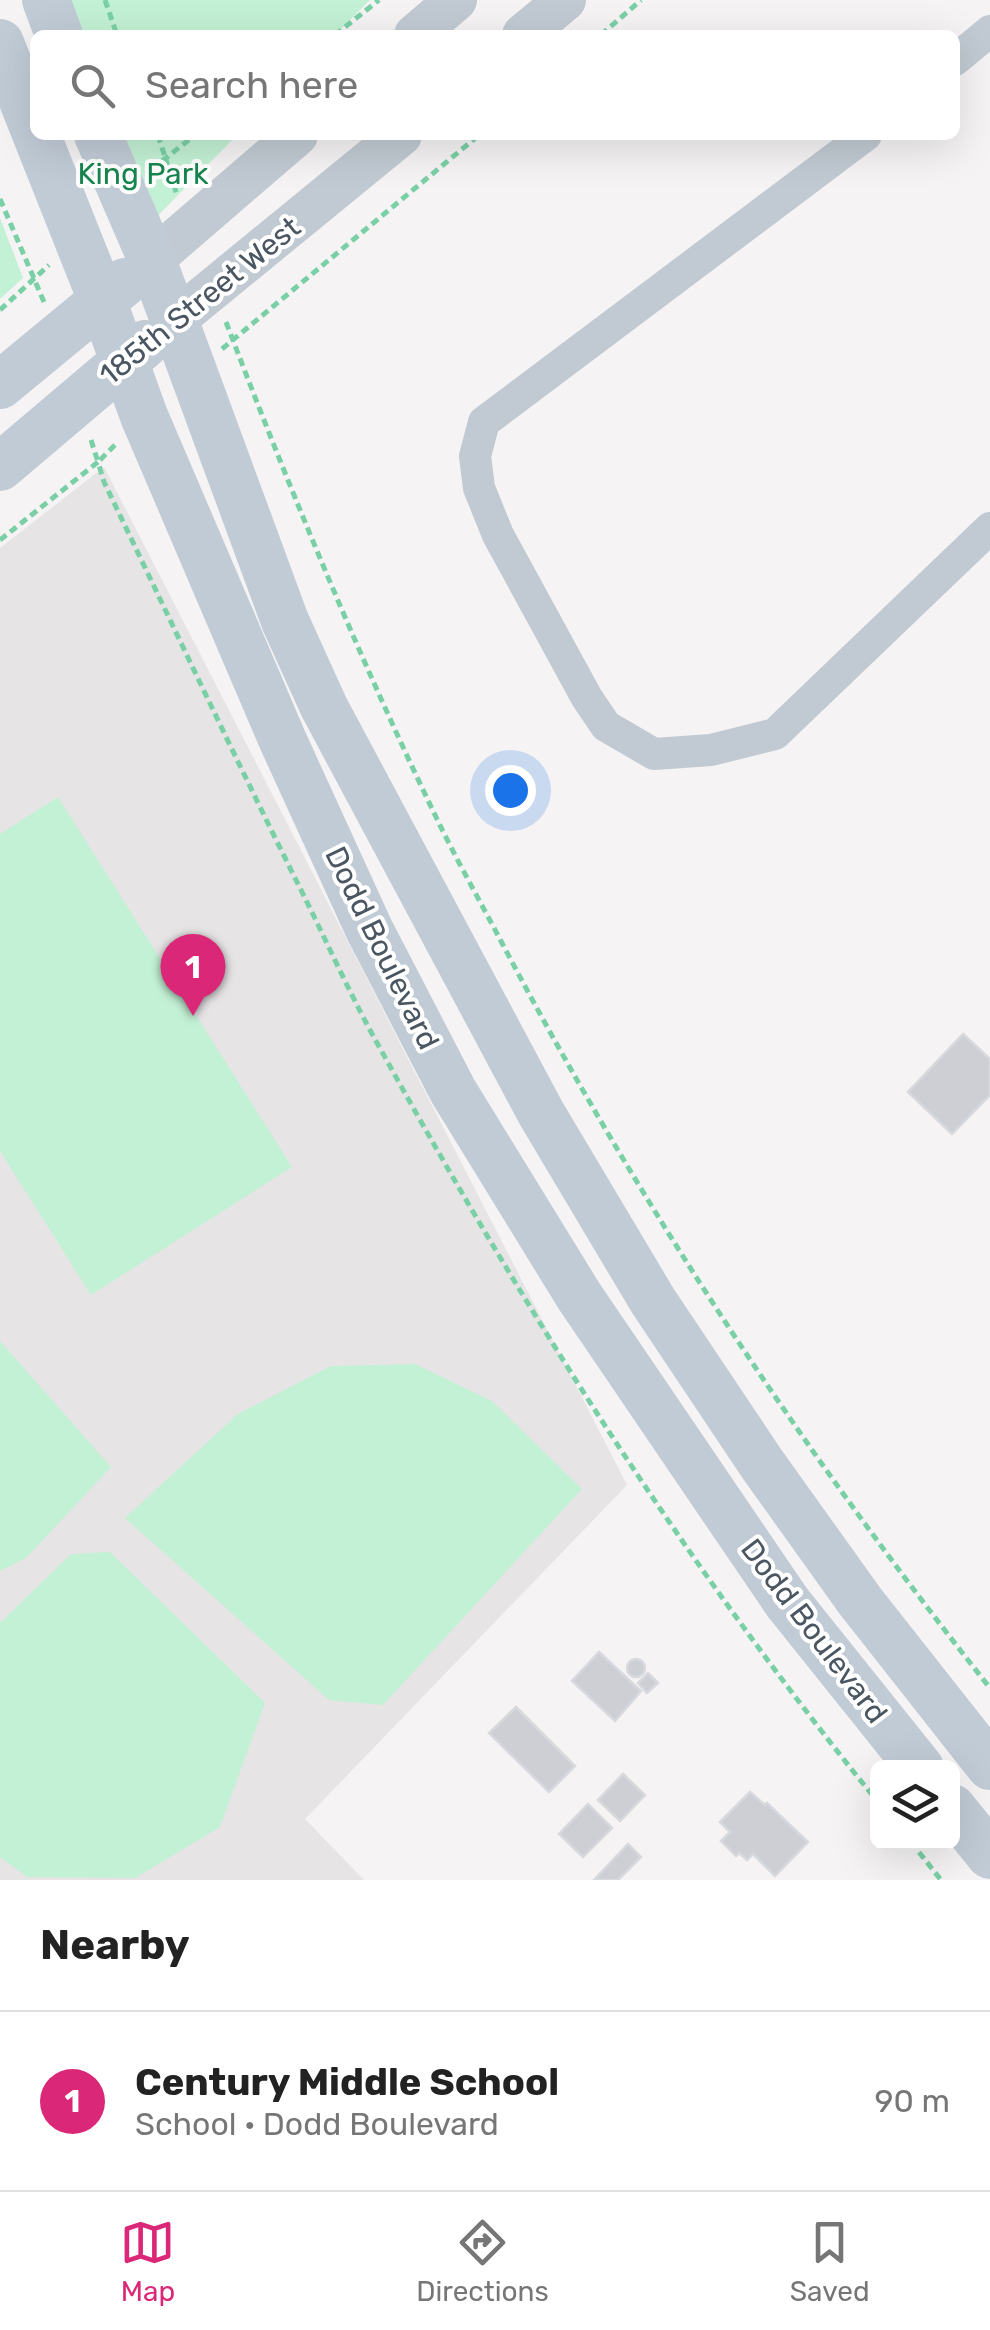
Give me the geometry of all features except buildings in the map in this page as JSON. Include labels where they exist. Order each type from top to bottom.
[{"type":"main road","points":[[46,0],[58,30]]},
{"type":"main road","name":"Dodd Boulevard","points":[[0,44],[30,119]]},
{"type":"main road","name":"Dodd Boulevard","points":[[38,140],[144,416],[282,741],[370,928],[454,1090],[579,1296],[769,1576],[914,1760]]},
{"type":"main road","name":"Dodd Boulevard","points":[[100,140],[152,260],[286,621],[324,707],[541,1113],[653,1301],[743,1436],[860,1601],[990,1766]]},
{"type":"main road","name":"185th Street West","points":[[0,385],[152,260]]},
{"type":"main road","name":"185th Street West","points":[[0,467],[175,320]]},
{"type":"main road","points":[[960,1818],[990,1854]]},
{"type":"street","points":[[421,30],[456,0]]},
{"type":"street","points":[[528,30],[565,0]]},
{"type":"street","points":[[960,56],[990,31]]},
{"type":"street","name":"185th Street West","points":[[152,260],[291,140]]},
{"type":"street","name":"185th Street West","points":[[175,320],[396,140]]},
{"type":"street","points":[[859,140],[484,422],[475,456],[479,488],[498,536],[586,698],[606,726],[654,754],[711,750],[774,734],[990,528]]},
{"type":"path","points":[[106,0],[115,30]]},
{"type":"path","points":[[341,30],[380,0]]},
{"type":"path","points":[[606,30],[640,0]]},
{"type":"path","points":[[160,140],[165,158],[188,140]]},
{"type":"path","points":[[473,140],[232,339],[316,553],[437,819],[534,1004],[612,1141],[813,1452],[902,1577],[990,1688]]},
{"type":"path","points":[[0,199],[32,281],[0,310]]},
{"type":"path","points":[[917,1850],[941,1880]]},
{"type":"shaded area","points":[[104,467],[627,1485],[305,1819],[364,1880],[0,1880],[0,548]]},
{"type":"green space","points":[[56,0],[370,0],[340,30],[64,30]]},
{"type":"green space","name":"King Park","points":[[93,140],[232,140],[123,251]]},
{"type":"green space","points":[[0,218],[23,278],[0,299]]},
{"type":"green space","points":[[58,797],[292,1167],[91,1295],[0,1151],[0,834]]},
{"type":"green space","points":[[0,1341],[111,1467],[26,1558],[0,1571]]},
{"type":"green space","points":[[415,1364],[492,1401],[582,1489],[383,1705],[329,1700],[125,1518],[238,1414],[331,1366]]},
{"type":"green space","points":[[110,1552],[265,1703],[220,1827],[135,1878],[27,1877],[0,1857],[0,1623],[71,1554]]},
{"type":"place","name":"Century Middle School","points":[[193,1016]]}]
